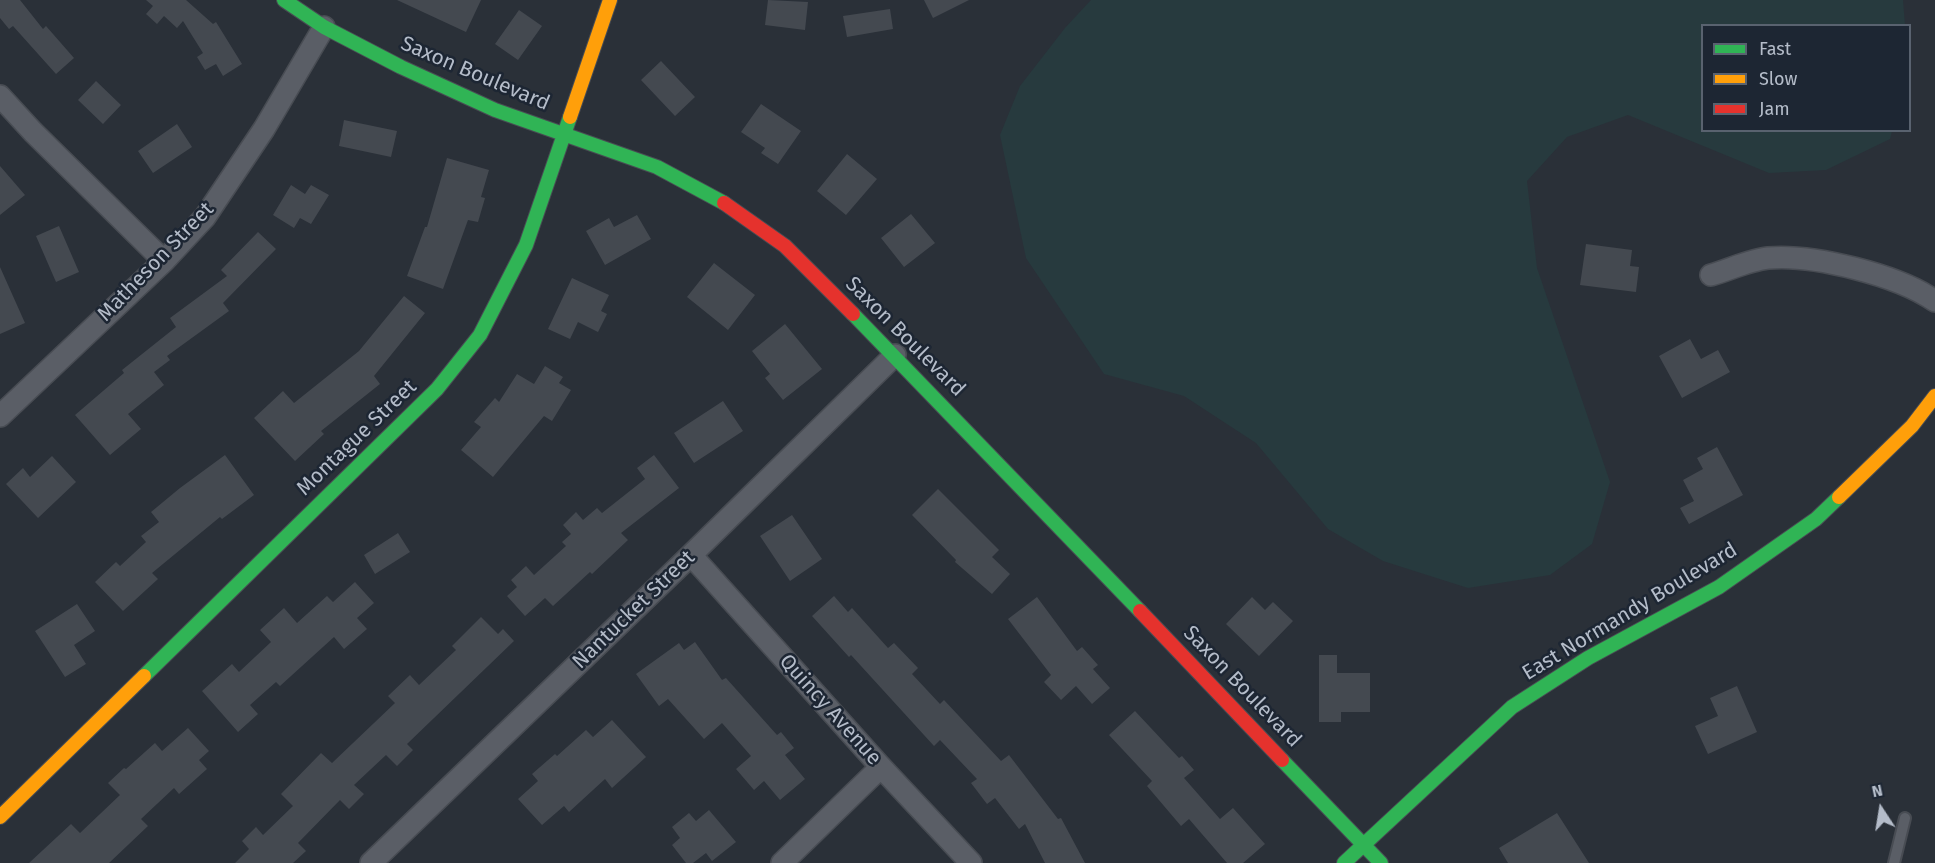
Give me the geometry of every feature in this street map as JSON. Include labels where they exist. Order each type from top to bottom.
[{"type":"street","name":"Saxon Boulevard","points":[[284,0],[324,27],[401,67],[474,100],[657,167],[735,209],[785,246],[895,355],[1381,863]]},
{"type":"street","name":"Montague Street","points":[[0,817],[437,389],[480,335],[526,245],[610,0]]},
{"type":"street","name":"Matheson Street","points":[[0,416],[164,261],[205,217],[264,129],[324,27]]},
{"type":"street","points":[[0,96],[33,132],[164,261]]},
{"type":"street","points":[[1711,275],[1767,258],[1814,260],[1878,275],[1935,301]]},
{"type":"street","name":"Nantucket Street","points":[[371,863],[895,355]]},
{"type":"street","name":"East Normandy Boulevard","points":[[1344,863],[1512,707],[1588,658],[1719,587],[1816,519],[1912,426],[1935,396]]},
{"type":"street","name":"Quincy Avenue","points":[[691,555],[881,767],[971,863]]},
{"type":"street","points":[[782,863],[881,767]]},
{"type":"lane","points":[[1894,863],[1905,818]]},
{"type":"green space","points":[[1091,0],[1903,0],[1905,24],[1701,24],[1701,132],[1892,132],[1890,139],[1826,170],[1769,173],[1628,115],[1567,137],[1527,181],[1537,268],[1610,482],[1592,544],[1550,575],[1468,588],[1383,561],[1328,529],[1256,443],[1184,396],[1104,374],[1026,258],[1000,135],[1020,86],[1065,28]]},
{"type":"building","points":[[0,0],[20,0],[43,29],[46,26],[74,58],[56,74],[13,26],[9,29],[0,18]]},
{"type":"building","points":[[146,0],[186,0],[213,24],[216,22],[242,64],[223,76],[216,64],[205,70],[197,57],[203,53],[183,21],[177,28],[164,16],[157,24],[146,14],[153,6]]},
{"type":"building","points":[[397,0],[481,0],[466,32]]},
{"type":"building","points":[[768,0],[808,2],[805,30],[765,25]]},
{"type":"building","points":[[924,0],[969,0],[933,18]]},
{"type":"building","points":[[890,9],[893,29],[847,37],[843,16]]},
{"type":"building","points":[[519,10],[542,26],[518,60],[495,44]]},
{"type":"building","points":[[661,61],[695,97],[675,116],[641,80]]},
{"type":"building","points":[[96,81],[121,105],[103,124],[78,100]]},
{"type":"building","points":[[761,104],[801,131],[778,164],[761,153],[765,148],[741,132]]},
{"type":"building","points":[[344,120],[397,131],[391,157],[339,146]]},
{"type":"building","points":[[177,124],[192,147],[153,173],[138,151]]},
{"type":"building","points":[[847,154],[877,179],[846,215],[817,191]]},
{"type":"building","points":[[447,158],[489,170],[481,197],[485,198],[478,222],[468,220],[443,289],[407,276],[425,227],[427,227]]},
{"type":"building","points":[[0,166],[25,195],[0,215]]},
{"type":"building","points":[[291,185],[305,194],[311,185],[329,195],[311,224],[300,218],[294,228],[273,215]]},
{"type":"building","points":[[911,214],[935,243],[904,267],[881,238]]},
{"type":"building","points":[[637,215],[651,239],[605,265],[586,231],[609,218],[614,227]]},
{"type":"building","points":[[59,226],[79,272],[56,282],[36,236]]},
{"type":"building","points":[[258,232],[276,249],[223,303],[229,311],[167,356],[170,360],[154,372],[164,385],[128,414],[141,429],[110,455],[75,415],[124,373],[122,370],[176,327],[170,318],[227,276],[221,270]]},
{"type":"building","points":[[1586,244],[1632,250],[1630,266],[1639,267],[1636,292],[1580,285]]},
{"type":"building","points":[[714,263],[755,295],[728,330],[687,297]]},
{"type":"building","points":[[0,267],[25,323],[0,334]]},
{"type":"building","points":[[572,278],[609,295],[601,311],[607,314],[598,332],[578,322],[570,339],[548,329]]},
{"type":"building","points":[[404,296],[425,313],[374,376],[380,384],[321,431],[324,434],[295,461],[254,418],[283,391],[294,403],[359,351]]},
{"type":"building","points":[[785,324],[822,369],[783,400],[765,378],[770,374],[752,351]]},
{"type":"building","points":[[1690,339],[1701,359],[1718,350],[1730,372],[1682,398],[1659,356]]},
{"type":"building","points":[[545,366],[563,377],[559,383],[571,390],[552,421],[544,416],[493,477],[461,450],[481,427],[474,422],[495,398],[499,402],[517,374],[534,384]]},
{"type":"building","points":[[723,401],[743,431],[694,463],[674,433]]},
{"type":"building","points":[[1717,447],[1743,495],[1689,524],[1680,508],[1694,501],[1683,480],[1703,469],[1697,458]]},
{"type":"building","points":[[225,455],[254,495],[222,519],[220,517],[152,573],[158,579],[123,611],[95,582],[116,562],[120,566],[146,542],[141,536],[159,522],[151,512]]},
{"type":"building","points":[[654,455],[679,488],[621,533],[628,540],[592,574],[590,572],[553,606],[545,598],[525,616],[507,596],[517,587],[511,580],[526,566],[534,575],[566,546],[562,542],[571,534],[563,525],[576,512],[583,520],[597,508],[602,513],[645,479],[637,468]]},
{"type":"building","points":[[52,456],[76,482],[38,518],[6,484],[23,468],[30,477]]},
{"type":"building","points":[[938,489],[999,550],[992,557],[1010,574],[992,594],[955,562],[956,560],[912,515]]},
{"type":"building","points":[[792,515],[822,559],[790,581],[760,536]]},
{"type":"building","points":[[398,533],[410,552],[375,574],[364,555]]},
{"type":"building","points":[[355,582],[374,603],[357,618],[367,629],[344,649],[334,637],[280,686],[276,682],[250,705],[258,714],[238,732],[202,691],[232,664],[239,672],[271,642],[260,630],[284,608],[297,623],[327,596],[333,602]]},
{"type":"building","points":[[834,596],[848,612],[852,608],[888,648],[894,643],[918,668],[912,674],[940,704],[944,700],[1001,761],[1009,755],[1058,819],[1061,818],[1085,863],[1045,863],[1025,824],[1019,829],[995,798],[987,804],[971,783],[977,779],[940,740],[934,746],[812,616]]},
{"type":"building","points":[[1037,597],[1077,651],[1082,647],[1098,665],[1093,669],[1110,688],[1092,704],[1076,686],[1061,700],[1044,682],[1051,675],[1008,619]]},
{"type":"building","points":[[1252,597],[1265,610],[1273,602],[1293,621],[1259,656],[1226,624]]},
{"type":"building","points":[[77,604],[95,631],[74,645],[86,664],[65,677],[35,631]]},
{"type":"building","points":[[481,617],[498,634],[503,629],[514,641],[407,744],[413,750],[397,766],[386,755],[354,785],[364,794],[349,809],[340,800],[298,843],[306,851],[293,863],[235,863],[249,849],[242,841],[256,827],[263,835],[293,806],[281,794],[321,753],[332,763],[395,703],[388,696],[410,675],[419,685],[456,650],[452,646]]},
{"type":"building","points":[[695,642],[722,680],[726,678],[777,735],[781,732],[794,748],[785,755],[805,779],[780,800],[764,781],[754,790],[736,769],[751,756],[722,723],[704,739],[668,699],[659,706],[636,674],[679,643],[684,650]]},
{"type":"building","points":[[1319,655],[1337,655],[1337,673],[1370,673],[1370,712],[1341,712],[1341,722],[1319,722]]},
{"type":"building","points":[[1737,686],[1757,732],[1708,754],[1695,726],[1718,716],[1710,698]]},
{"type":"building","points":[[1135,711],[1179,758],[1182,756],[1194,770],[1184,778],[1220,819],[1233,808],[1265,844],[1243,863],[1227,863],[1189,819],[1181,826],[1147,786],[1152,781],[1109,735]]},
{"type":"building","points":[[612,720],[646,757],[612,788],[605,779],[569,812],[564,806],[542,825],[518,799],[538,781],[532,774],[555,754],[557,756],[586,730],[593,737]]},
{"type":"building","points":[[188,728],[209,751],[199,760],[207,769],[179,794],[174,788],[141,819],[148,826],[109,863],[29,863],[71,824],[80,833],[120,795],[108,783],[124,768],[126,769],[155,743],[162,751]]},
{"type":"building","points":[[709,810],[736,842],[712,861],[706,853],[693,863],[686,863],[672,845],[680,838],[672,827],[689,813],[696,821]]},
{"type":"building","points":[[1557,813],[1589,863],[1508,863],[1499,848]]},
{"type":"traffic: fast","points":[[284,0],[324,27],[401,67],[495,110],[657,167],[724,203]]},
{"type":"traffic: fast","points":[[144,676],[437,389],[480,335],[526,245],[570,117]]},
{"type":"traffic: fast","points":[[853,314],[1140,611]]},
{"type":"traffic: fast","points":[[1344,863],[1512,707],[1588,658],[1719,587],[1816,519],[1839,497]]},
{"type":"traffic: fast","points":[[1282,760],[1381,863]]},
{"type":"traffic: slow","points":[[570,117],[610,0]]},
{"type":"traffic: slow","points":[[1839,497],[1912,426],[1935,396]]},
{"type":"traffic: slow","points":[[0,817],[144,676]]},
{"type":"traffic: jam","points":[[724,203],[785,246],[853,314]]},
{"type":"traffic: jam","points":[[1140,611],[1282,760]]}]
